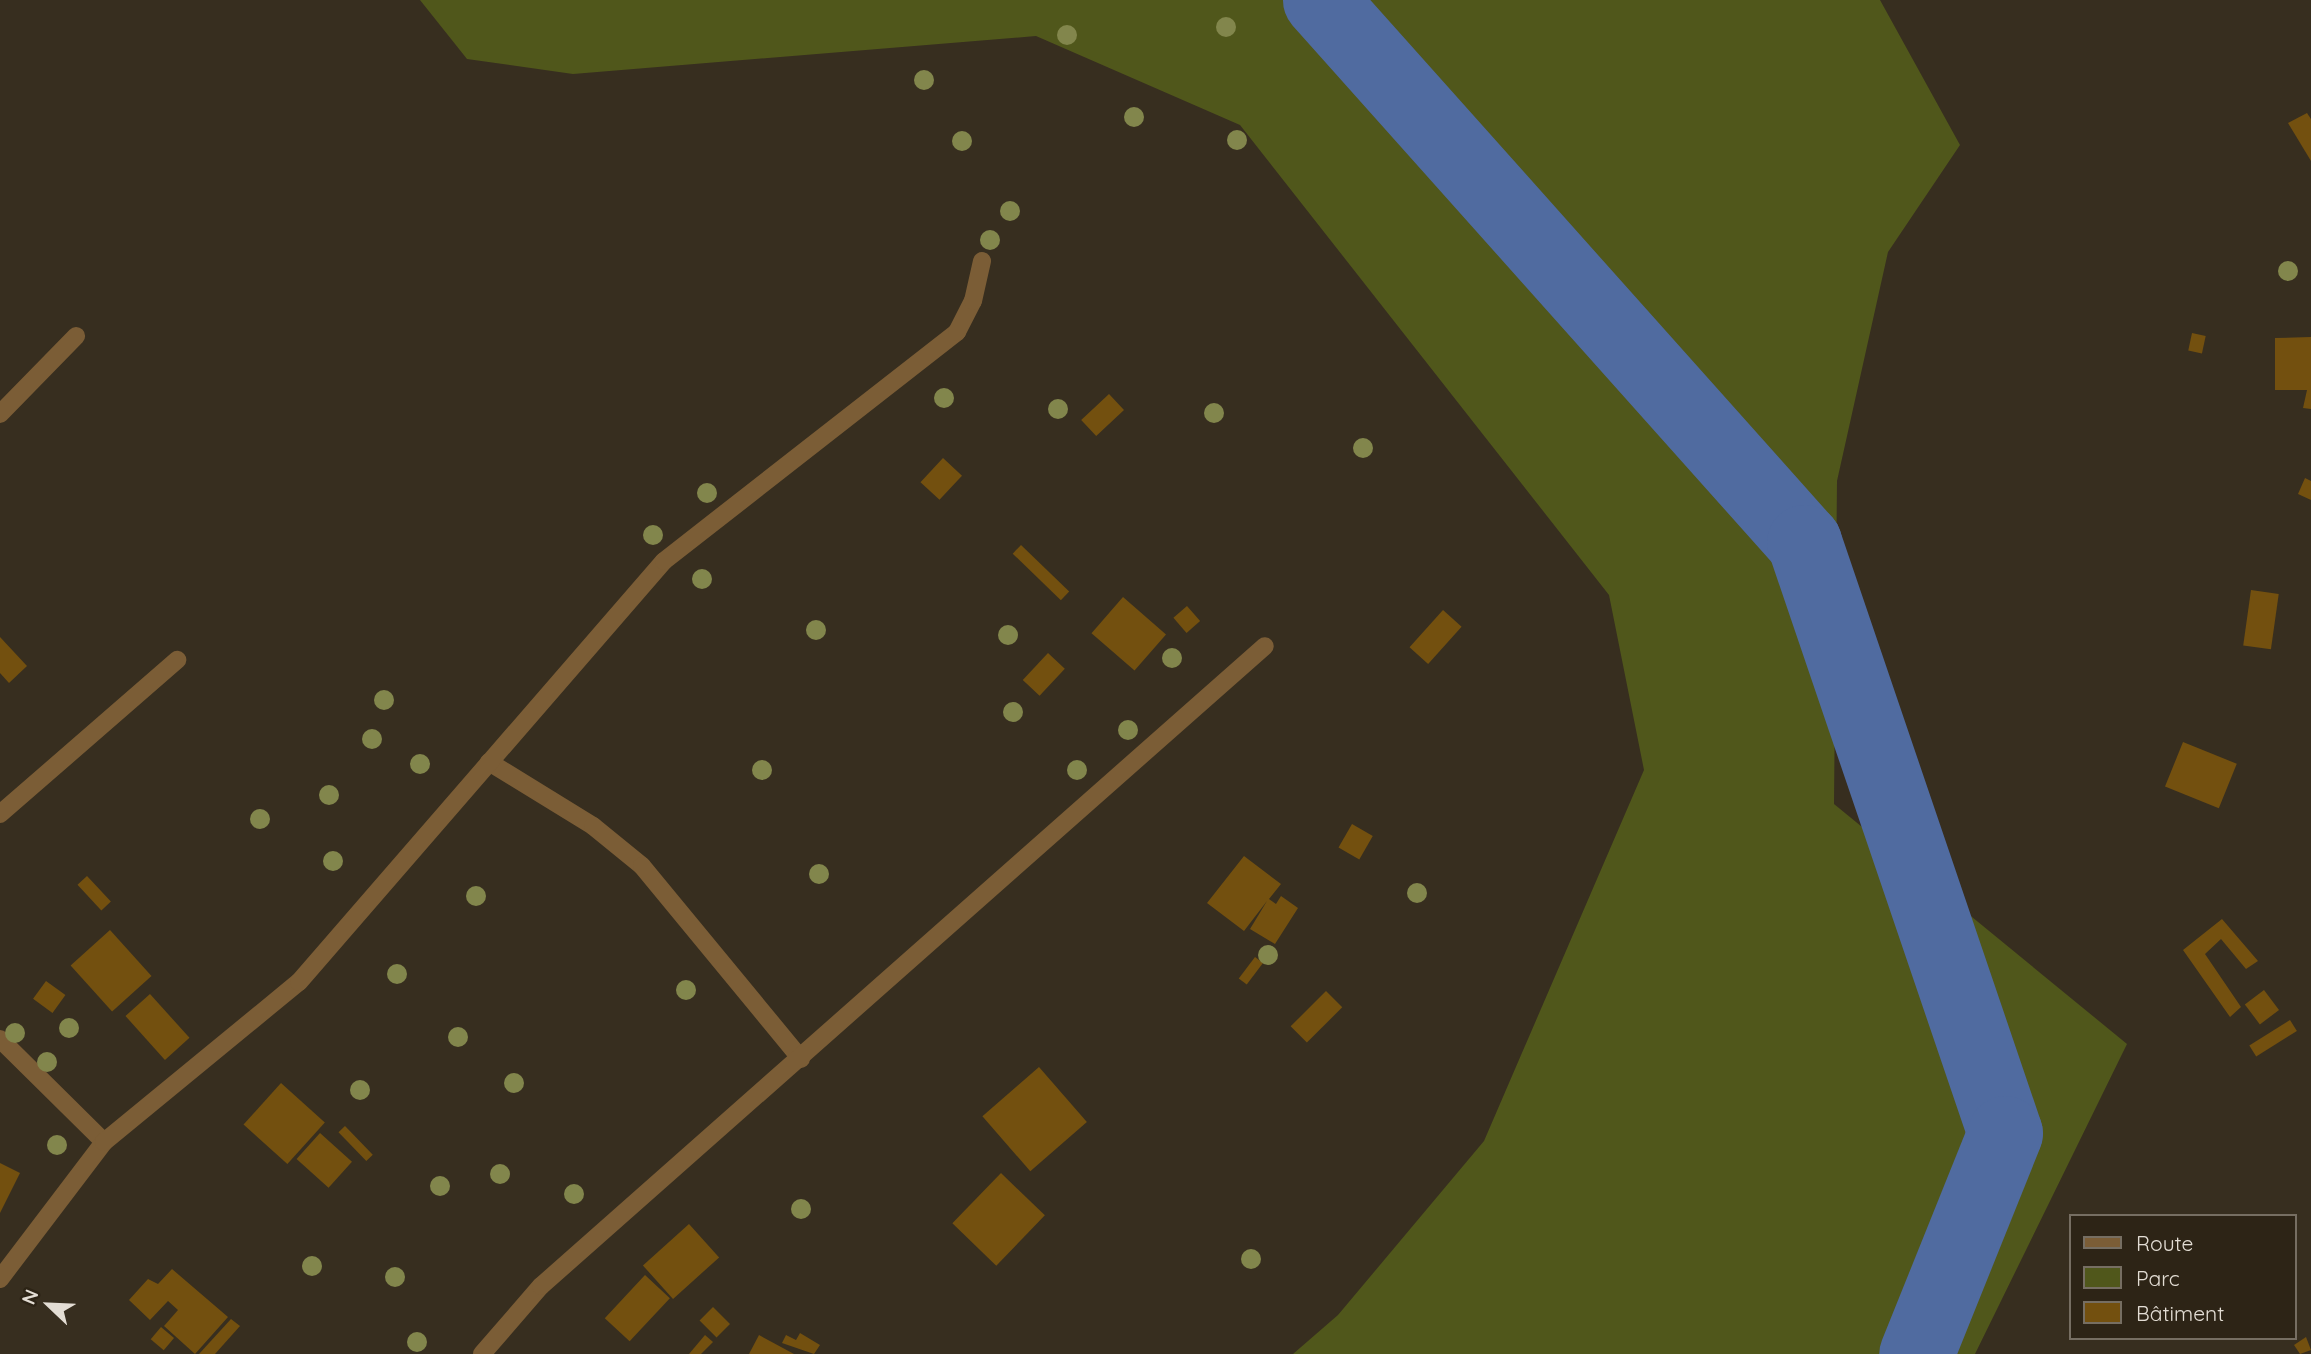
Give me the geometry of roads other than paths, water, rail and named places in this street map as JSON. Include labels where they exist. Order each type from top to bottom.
[{"type":"street","points":[[0,1279],[104,1142],[299,982],[664,561],[957,332],[973,301],[982,261]]},
{"type":"street","points":[[0,414],[76,336]]},
{"type":"street","points":[[482,1354],[541,1286],[801,1059],[1265,646]]},
{"type":"street","points":[[0,814],[177,660]]},
{"type":"street","points":[[489,762],[593,826],[642,866],[801,1059]]},
{"type":"street","points":[[0,1039],[104,1142]]},
{"type":"waterway","points":[[1320,0],[1804,542],[2005,1133],[1916,1354]]}]
